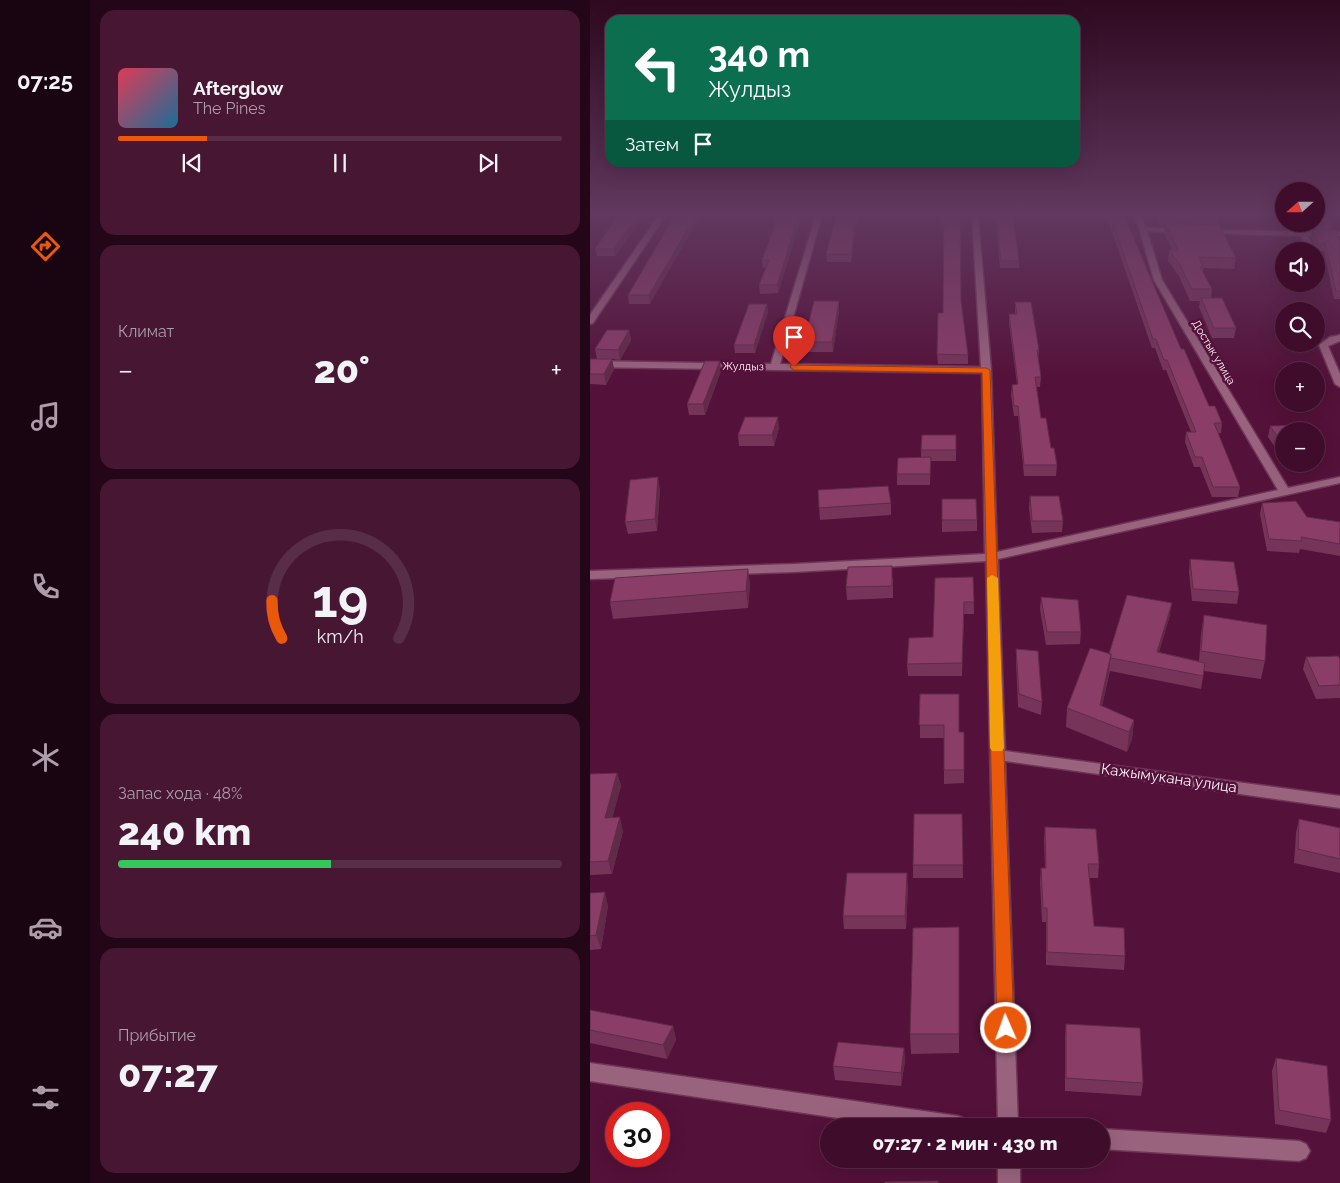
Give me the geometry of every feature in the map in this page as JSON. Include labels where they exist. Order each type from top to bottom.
[{"type":"street","points":[[590,321],[625,270]]},
{"type":"street","points":[[775,367],[802,270]]},
{"type":"street","points":[[979,270],[986,370],[1008,1118]]},
{"type":"street","name":"Достык улица","points":[[1155,270],[1158,280],[1285,493]]},
{"type":"street","points":[[1336,339],[1323,344],[1340,384]]},
{"type":"street","name":"Жулдыз","points":[[590,364],[986,370]]},
{"type":"street","points":[[590,575],[794,568],[992,557],[1340,480]]},
{"type":"street","name":"Кажымукана улица","points":[[997,755],[1340,802]]},
{"type":"street","points":[[590,1072],[903,1118]]},
{"type":"street","points":[[1110,1140],[1299,1151]]},
{"type":"street","points":[[1009,1168],[1009,1183]]},
{"type":"building","points":[[643,270],[664,270],[649,295],[628,295]]},
{"type":"building","points":[[765,270],[782,270],[777,285],[759,285]]},
{"type":"building","points":[[943,270],[961,270],[961,301],[968,355],[937,354],[938,313],[943,313]]},
{"type":"building","points":[[1129,270],[1147,270],[1181,349],[1184,349],[1209,406],[1215,406],[1222,423],[1214,423],[1240,487],[1213,487],[1202,457],[1195,457],[1186,432],[1196,432],[1167,360],[1164,360],[1156,339],[1153,339]]},
{"type":"building","points":[[1183,270],[1202,270],[1212,289],[1192,289]]},
{"type":"building","points":[[1331,270],[1340,270],[1340,291],[1336,291]]},
{"type":"building","points":[[1201,298],[1222,298],[1236,328],[1214,328]]},
{"type":"building","points":[[814,301],[839,301],[832,342],[804,342]]},
{"type":"building","points":[[1015,302],[1031,302],[1039,350],[1037,350],[1041,377],[1035,377],[1041,418],[1046,418],[1051,448],[1054,448],[1057,465],[1024,465],[1018,406],[1014,406],[1012,385],[1018,384],[1009,314],[1017,314]]},
{"type":"building","points":[[749,304],[767,304],[754,345],[734,345]]},
{"type":"building","points":[[607,330],[629,330],[618,350],[595,349]]},
{"type":"building","points":[[590,359],[612,359],[604,374],[590,374]]},
{"type":"building","points":[[705,361],[720,361],[703,404],[687,404]]},
{"type":"building","points":[[745,417],[778,417],[772,435],[738,435]]},
{"type":"building","points":[[1270,426],[1275,426],[1275,433]]},
{"type":"building","points":[[922,435],[956,435],[956,450],[921,450]]},
{"type":"building","points":[[931,457],[930,474],[897,474],[898,458]]},
{"type":"building","points":[[658,477],[655,519],[625,522],[630,480]]},
{"type":"building","points":[[888,486],[891,503],[819,508],[818,490]]},
{"type":"building","points":[[1030,496],[1059,496],[1063,521],[1032,521]]},
{"type":"building","points":[[942,499],[976,499],[977,520],[942,520]]},
{"type":"building","points":[[1296,501],[1307,517],[1340,522],[1340,544],[1301,537],[1302,541],[1269,539],[1262,503]]},
{"type":"building","points":[[1190,559],[1234,562],[1239,592],[1193,589]]},
{"type":"building","points":[[892,566],[892,586],[846,587],[848,567]]},
{"type":"building","points":[[748,569],[746,591],[610,602],[615,578]]},
{"type":"building","points":[[973,577],[974,602],[964,602],[962,663],[907,664],[909,638],[933,637],[935,578]]},
{"type":"building","points":[[1127,595],[1172,603],[1157,652],[1205,663],[1203,676],[1111,658],[1111,654],[1109,654]]},
{"type":"building","points":[[1041,597],[1078,600],[1081,632],[1047,632]]},
{"type":"building","points":[[1204,615],[1267,625],[1265,661],[1201,651]]},
{"type":"building","points":[[1090,648],[1111,654],[1100,705],[1134,720],[1129,732],[1067,708]]},
{"type":"building","points":[[1016,649],[1038,651],[1042,702],[1019,694]]},
{"type":"building","points":[[1338,656],[1340,659],[1340,685],[1319,686],[1306,657]]},
{"type":"building","points":[[920,694],[959,694],[959,732],[964,732],[964,770],[944,770],[944,725],[919,725]]},
{"type":"building","points":[[617,773],[605,818],[620,817],[608,861],[590,862],[590,774]]},
{"type":"building","points":[[914,814],[962,814],[963,865],[913,865]]},
{"type":"building","points":[[1299,819],[1340,828],[1340,859],[1298,849]]},
{"type":"building","points":[[1045,827],[1096,829],[1099,864],[1088,864],[1094,926],[1124,928],[1125,956],[1047,952],[1047,908],[1043,908],[1041,868],[1046,868]]},
{"type":"building","points":[[847,873],[907,873],[905,916],[843,916]]},
{"type":"building","points":[[605,892],[596,935],[590,936],[590,893]]},
{"type":"building","points":[[959,927],[959,1034],[910,1034],[913,928]]},
{"type":"building","points":[[590,1010],[673,1026],[663,1045],[590,1030]]},
{"type":"building","points":[[1066,1024],[1140,1028],[1143,1083],[1066,1078]]},
{"type":"building","points":[[838,1042],[904,1048],[901,1073],[833,1066]]},
{"type":"building","points":[[1276,1058],[1327,1066],[1331,1120],[1279,1110]]},
{"type":"building","points":[[938,1181],[938,1183],[885,1183],[885,1182]]},
{"type":"slow traffic","points":[[992,578],[997,748]]},
{"type":"route","points":[[794,367],[986,370],[1006,1028]]}]
